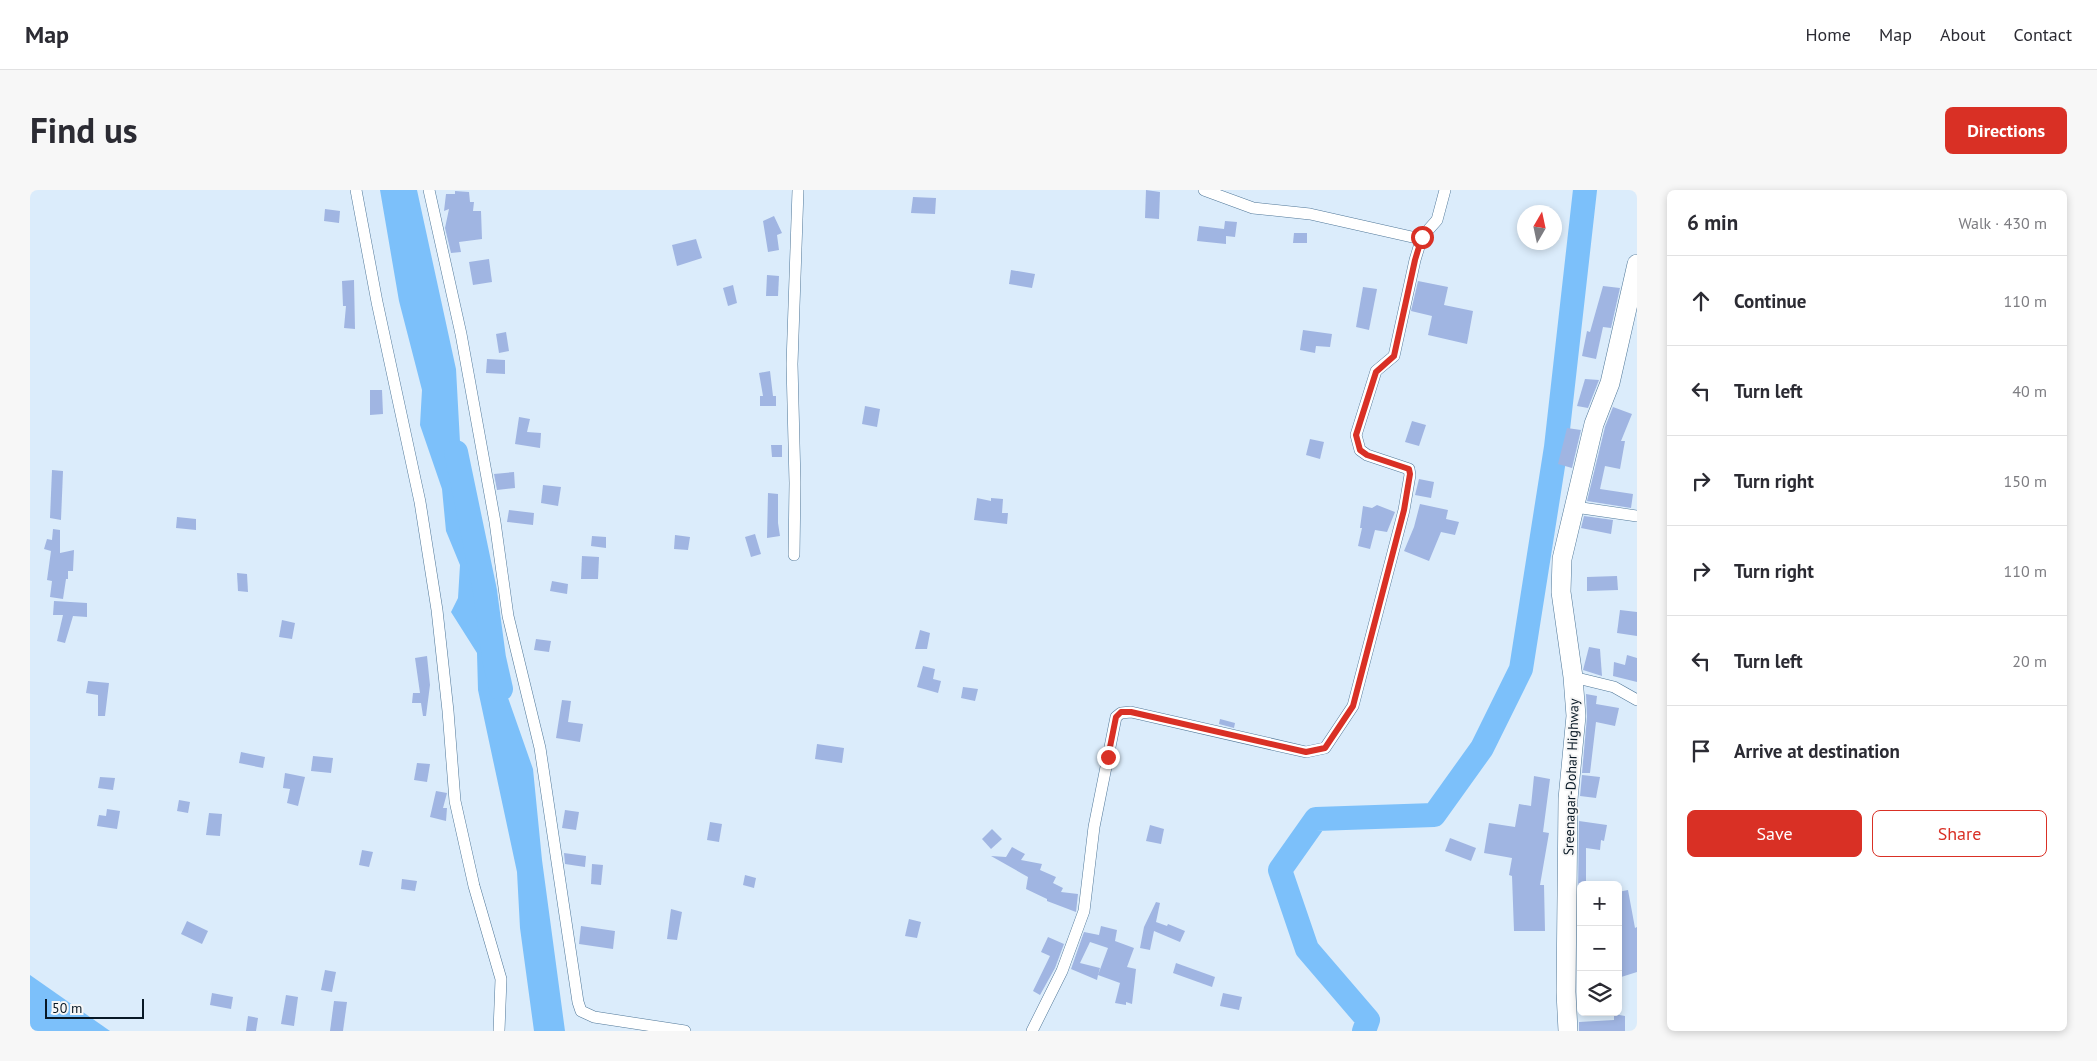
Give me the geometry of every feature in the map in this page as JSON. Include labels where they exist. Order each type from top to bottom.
[{"type":"main road","name":"Sreenagar-Dohar Highway","points":[[1568,1031],[1566,992],[1568,809],[1576,722],[1561,592],[1562,559],[1594,424],[1610,383],[1637,264]]},
{"type":"street","points":[[356,190],[382,329],[420,502],[438,619],[456,801],[474,886],[501,979],[499,1031]]},
{"type":"street","points":[[429,190],[462,334],[508,616],[540,748],[578,1002],[581,1011],[594,1017],[685,1031]]},
{"type":"street","points":[[794,555],[795,483],[792,364],[798,190]]},
{"type":"street","points":[[1204,190],[1253,208],[1310,214],[1412,237],[1422,237]]},
{"type":"street","points":[[1032,1031],[1062,971],[1084,911],[1094,827],[1116,717],[1121,712],[1131,712],[1306,752],[1325,748],[1353,706],[1404,510],[1410,474],[1409,469],[1367,455],[1360,450],[1356,435],[1376,372],[1394,356],[1415,260],[1422,237],[1437,220],[1445,190]]},
{"type":"street","points":[[1575,507],[1637,516]]},
{"type":"street","points":[[1572,677],[1614,687],[1637,700]]},
{"type":"water","points":[[380,190],[417,190],[456,369],[462,479],[485,591],[494,658],[533,769],[542,860],[565,1031],[534,1031],[520,928],[517,872],[478,690],[477,653],[451,612],[458,598],[460,565],[446,531],[442,489],[420,425],[422,390],[399,301]]},
{"type":"water","points":[[30,975],[110,1031],[30,1031]]},
{"type":"building","points":[[1146,190],[1160,192],[1159,219],[1145,218]]},
{"type":"building","points":[[455,191],[469,192],[470,202],[474,202],[473,211],[481,211],[482,239],[459,242],[461,252],[451,253],[445,228],[449,209],[444,211],[446,194],[455,194]]},
{"type":"building","points":[[913,197],[936,198],[935,214],[911,213]]},
{"type":"building","points":[[325,209],[340,211],[339,223],[324,221]]},
{"type":"building","points":[[774,216],[782,233],[777,235],[779,250],[768,252],[763,221]]},
{"type":"building","points":[[1225,221],[1237,222],[1235,237],[1226,236],[1226,244],[1197,241],[1199,226],[1224,229]]},
{"type":"building","points":[[1294,233],[1307,233],[1307,243],[1293,243]]},
{"type":"building","points":[[696,239],[702,258],[677,266],[672,245]]},
{"type":"building","points":[[489,259],[492,282],[473,285],[469,262]]},
{"type":"building","points":[[1011,270],[1035,274],[1032,288],[1009,284]]},
{"type":"building","points":[[767,275],[779,276],[778,296],[766,296]]},
{"type":"building","points":[[354,280],[355,329],[344,328],[346,306],[343,306],[342,281]]},
{"type":"building","points":[[1418,281],[1448,287],[1444,305],[1473,311],[1467,344],[1428,335],[1432,316],[1411,311]]},
{"type":"building","points":[[733,285],[737,303],[728,306],[723,288]]},
{"type":"building","points":[[1603,286],[1620,288],[1611,328],[1603,327],[1596,359],[1582,356],[1587,331],[1590,332]]},
{"type":"building","points":[[1363,287],[1377,289],[1369,330],[1356,327]]},
{"type":"building","points":[[1303,330],[1332,334],[1330,347],[1316,346],[1315,353],[1300,350]]},
{"type":"building","points":[[506,332],[509,351],[499,353],[496,334]]},
{"type":"building","points":[[487,359],[505,360],[505,374],[486,373]]},
{"type":"building","points":[[770,371],[773,396],[776,396],[776,406],[760,406],[760,396],[763,396],[759,373]]},
{"type":"building","points":[[1585,379],[1599,380],[1588,408],[1577,406]]},
{"type":"building","points":[[370,390],[382,390],[383,414],[370,415]]},
{"type":"building","points":[[865,406],[880,409],[877,427],[862,424]]},
{"type":"building","points":[[1613,407],[1632,414],[1621,441],[1625,441],[1620,469],[1605,466],[1600,489],[1633,494],[1631,508],[1587,501],[1605,427]]},
{"type":"building","points":[[519,417],[530,419],[527,432],[541,433],[540,448],[515,444]]},
{"type":"building","points":[[1412,421],[1426,425],[1419,446],[1405,442]]},
{"type":"building","points":[[1567,428],[1581,430],[1572,468],[1558,464]]},
{"type":"building","points":[[1310,439],[1324,442],[1320,459],[1306,455]]},
{"type":"building","points":[[771,445],[782,445],[782,457],[772,457]]},
{"type":"building","points":[[52,470],[63,471],[61,520],[50,518]]},
{"type":"building","points":[[514,472],[515,488],[497,490],[494,474]]},
{"type":"building","points":[[1419,479],[1434,482],[1431,498],[1415,495]]},
{"type":"building","points":[[543,485],[561,487],[558,506],[541,503]]},
{"type":"building","points":[[768,493],[778,494],[780,536],[767,538]]},
{"type":"building","points":[[977,498],[991,501],[991,498],[1003,499],[1002,513],[1008,513],[1007,524],[974,520]]},
{"type":"building","points":[[1420,504],[1448,510],[1446,519],[1459,522],[1455,535],[1441,532],[1429,561],[1404,551],[1414,527]]},
{"type":"building","points":[[1377,505],[1395,512],[1387,532],[1375,530],[1370,549],[1358,546],[1362,528],[1360,528],[1363,506],[1372,508]]},
{"type":"building","points":[[509,510],[534,513],[533,525],[507,522]]},
{"type":"building","points":[[1584,516],[1613,520],[1611,534],[1581,528]]},
{"type":"building","points":[[177,517],[196,519],[196,530],[176,528]]},
{"type":"building","points":[[53,529],[60,530],[60,553],[74,550],[73,571],[68,571],[63,599],[50,597],[52,581],[47,580],[51,551],[44,549],[47,539],[52,540]]},
{"type":"building","points":[[755,534],[761,554],[751,557],[745,537]]},
{"type":"building","points":[[675,535],[690,537],[688,550],[674,549]]},
{"type":"building","points":[[592,536],[606,537],[606,548],[591,546]]},
{"type":"building","points":[[582,556],[599,557],[598,579],[581,579]]},
{"type":"building","points":[[237,573],[247,574],[248,592],[238,591]]},
{"type":"building","points":[[1617,576],[1618,590],[1587,591],[1587,577]]},
{"type":"building","points":[[552,581],[568,584],[567,594],[550,591]]},
{"type":"building","points":[[54,601],[87,603],[87,617],[73,616],[65,643],[57,641],[63,615],[53,615]]},
{"type":"building","points":[[1620,610],[1637,612],[1637,636],[1617,633]]},
{"type":"building","points":[[282,620],[295,623],[292,639],[279,637]]},
{"type":"building","points":[[920,630],[930,633],[927,649],[915,649]]},
{"type":"building","points":[[536,639],[551,641],[549,652],[534,650]]},
{"type":"building","points":[[1589,647],[1600,649],[1602,676],[1583,670]]},
{"type":"building","points":[[1627,655],[1637,658],[1637,682],[1613,676],[1614,662],[1625,665]]},
{"type":"building","points":[[427,656],[430,685],[426,716],[423,716],[421,703],[412,703],[413,693],[420,693],[415,658]]},
{"type":"building","points":[[923,666],[935,669],[933,679],[941,681],[938,693],[917,687]]},
{"type":"building","points":[[88,681],[109,683],[105,716],[98,716],[98,695],[86,693]]},
{"type":"building","points":[[963,687],[978,689],[975,701],[961,698]]},
{"type":"building","points":[[1586,694],[1597,696],[1596,704],[1619,708],[1615,726],[1596,722],[1590,773],[1582,773],[1587,717]]},
{"type":"building","points":[[562,700],[571,701],[568,722],[583,724],[580,742],[556,738]]},
{"type":"building","points":[[1220,719],[1235,723],[1234,728],[1219,724]]},
{"type":"building","points":[[817,744],[844,748],[842,763],[815,759]]},
{"type":"building","points":[[241,752],[265,757],[263,768],[239,763]]},
{"type":"building","points":[[313,756],[333,758],[331,773],[311,771]]},
{"type":"building","points":[[417,763],[430,764],[427,782],[414,780]]},
{"type":"building","points":[[285,773],[305,777],[298,806],[287,803],[290,789],[283,788]]},
{"type":"building","points":[[1582,775],[1600,777],[1596,798],[1580,796]]},
{"type":"building","points":[[1534,776],[1550,779],[1543,832],[1549,833],[1540,885],[1544,885],[1545,931],[1514,931],[1512,876],[1509,875],[1512,858],[1484,853],[1489,823],[1515,827],[1519,804],[1531,806]]},
{"type":"building","points":[[100,777],[115,778],[113,790],[98,788]]},
{"type":"building","points":[[436,791],[447,793],[443,808],[447,808],[446,821],[430,817]]},
{"type":"building","points":[[179,800],[190,802],[188,813],[177,811]]},
{"type":"building","points":[[107,809],[120,811],[117,829],[97,826],[99,815],[106,816]]},
{"type":"building","points":[[565,810],[579,812],[576,830],[562,828]]},
{"type":"building","points":[[209,813],[222,814],[220,836],[206,835]]},
{"type":"building","points":[[1579,821],[1607,825],[1604,841],[1601,840],[1600,850],[1586,848],[1586,881],[1578,881]]},
{"type":"building","points":[[710,822],[722,824],[719,842],[707,840]]},
{"type":"building","points":[[1150,825],[1164,829],[1161,844],[1146,841]]},
{"type":"building","points":[[992,829],[1002,839],[991,849],[982,839]]},
{"type":"building","points":[[1450,838],[1476,848],[1471,861],[1445,851]]},
{"type":"building","points":[[1012,847],[1025,854],[1021,860],[1042,864],[1040,870],[1056,877],[1053,883],[1063,888],[1061,892],[1078,894],[1076,912],[1047,901],[1047,899],[1026,889],[1028,877],[991,856],[1006,857]]},
{"type":"building","points":[[362,850],[373,852],[369,867],[359,865]]},
{"type":"building","points":[[564,853],[586,856],[585,867],[565,864]]},
{"type":"building","points":[[592,864],[603,865],[601,885],[591,884]]},
{"type":"building","points":[[745,875],[756,878],[754,888],[743,885]]},
{"type":"building","points":[[402,879],[417,881],[415,891],[401,889]]},
{"type":"building","points":[[1628,890],[1635,928],[1637,927],[1637,972],[1622,977],[1622,926],[1622,891]]},
{"type":"building","points":[[1156,902],[1160,903],[1156,922],[1167,926],[1168,924],[1185,931],[1180,942],[1154,931],[1150,950],[1140,948],[1144,927]]},
{"type":"building","points":[[671,909],[682,912],[677,940],[667,939]]},
{"type":"building","points":[[909,919],[921,922],[917,938],[905,936]]},
{"type":"building","points":[[187,921],[208,931],[202,944],[181,934]]},
{"type":"building","points":[[581,926],[615,931],[613,949],[579,944]]},
{"type":"building","points":[[1101,926],[1117,930],[1115,941],[1134,948],[1127,967],[1136,969],[1132,1004],[1126,1002],[1126,1005],[1115,1003],[1120,983],[1098,975],[1097,980],[1071,969],[1084,932],[1099,935]],"holes":[[[1090,942],[1108,948],[1098,975],[1100,968],[1080,963]]]},
{"type":"building","points":[[1048,937],[1064,944],[1055,968],[1040,995],[1033,991],[1050,956],[1041,952]]},
{"type":"building","points":[[1176,963],[1215,977],[1212,987],[1173,973]]},
{"type":"building","points":[[325,970],[336,972],[332,992],[321,990]]},
{"type":"building","points":[[212,993],[233,997],[231,1009],[210,1005]]},
{"type":"building","points":[[1223,993],[1242,997],[1239,1010],[1220,1006]]},
{"type":"building","points":[[286,995],[298,997],[294,1026],[281,1024]]},
{"type":"building","points":[[334,1001],[347,1002],[343,1031],[330,1031]]},
{"type":"building","points":[[248,1016],[258,1018],[256,1031],[246,1031]]},
{"type":"building","points":[[1614,1016],[1625,1016],[1625,1031],[1579,1031],[1579,1022],[1614,1020]]},
{"type":"waterway","points":[[1364,1031],[1368,1020],[1307,949],[1280,870],[1316,819],[1434,815],[1482,748],[1521,669],[1556,447],[1585,190]]},
{"type":"waterway","points":[[456,452],[485,591],[494,658],[501,689]]},
{"type":"route","points":[[1108,757],[1116,717],[1121,712],[1131,712],[1306,752],[1325,748],[1353,706],[1404,510],[1410,474],[1409,469],[1367,455],[1360,450],[1356,435],[1376,372],[1394,356],[1415,260],[1422,237]]}]
